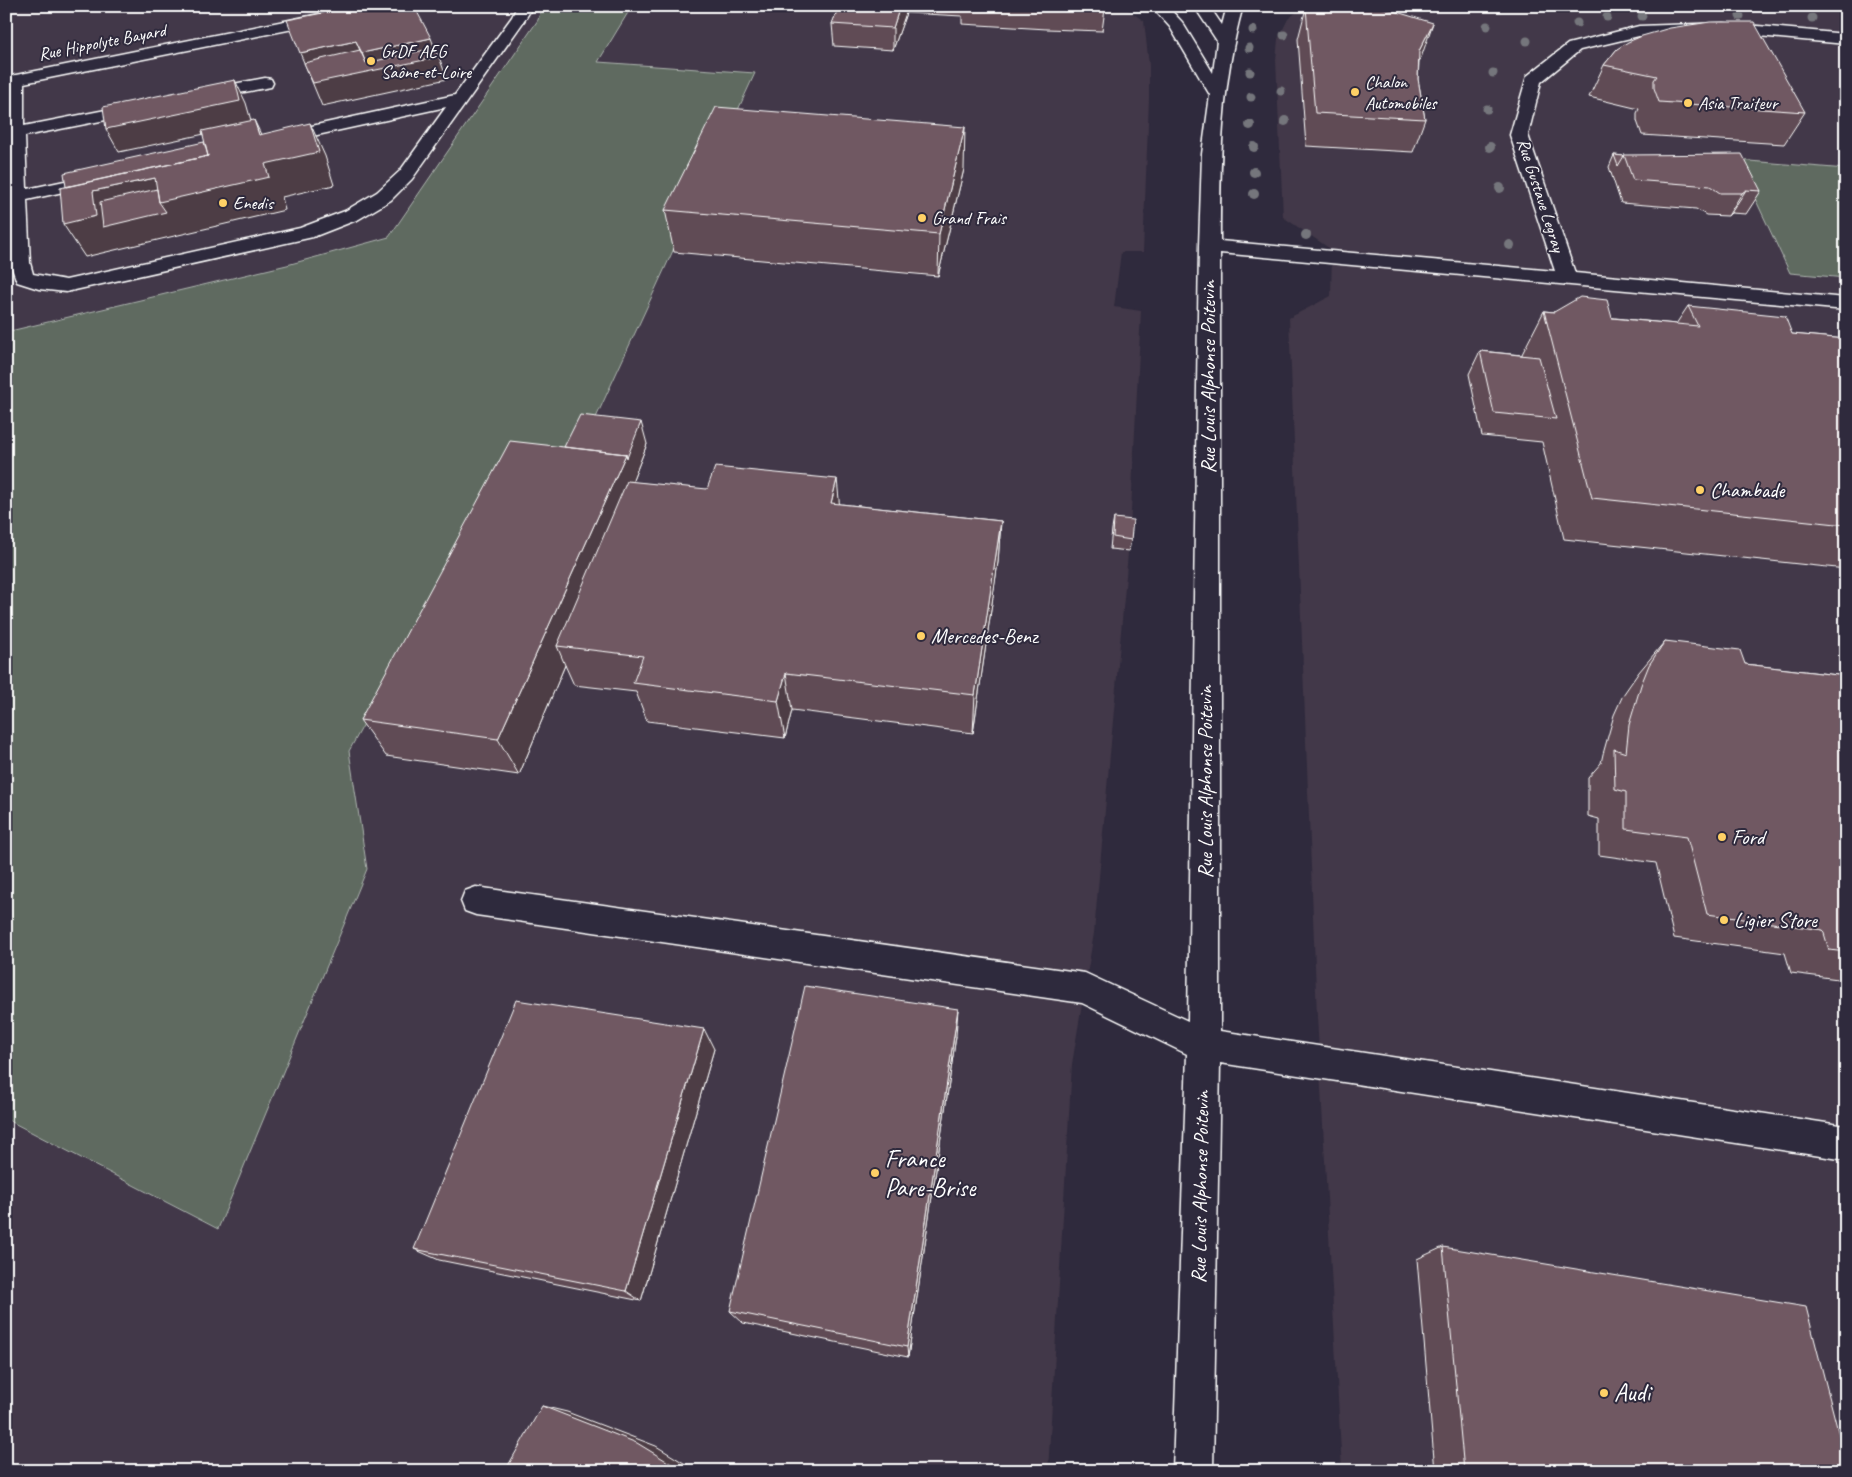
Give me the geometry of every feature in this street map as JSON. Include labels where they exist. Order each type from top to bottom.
[{"type":"street","name":"Rue Hippolyte Bayard","points":[[11,81],[383,6]]},
{"type":"street","points":[[11,81],[15,134],[12,198],[20,264],[24,278],[39,283],[66,286],[315,230],[352,215],[384,196],[406,175],[525,6]]},
{"type":"street","points":[[1158,6],[1176,25],[1217,93]]},
{"type":"street","points":[[1201,6],[1225,41]]},
{"type":"street","name":"Rue Louis Alphonse Poitevin","points":[[1193,1471],[1204,1045],[1211,154],[1217,93],[1225,41],[1235,6]]},
{"type":"street","name":"Rue Gustave Legray","points":[[1567,278],[1519,135],[1533,80],[1574,47],[1639,31],[1724,28],[1846,39]]},
{"type":"street","points":[[188,98],[265,83]]},
{"type":"street","points":[[258,143],[461,99]]},
{"type":"street","points":[[15,134],[159,104]]},
{"type":"street","points":[[12,198],[114,175]]},
{"type":"street","name":"Rue Gustave Legray","points":[[1209,246],[1846,304]]},
{"type":"street","points":[[476,901],[1085,988],[1204,1045],[1846,1143]]},
{"type":"shaded area","points":[[6,6],[542,6],[538,20],[389,237],[287,265],[6,332]]},
{"type":"shaded area","points":[[632,6],[1122,6],[1144,21],[1149,65],[1149,99],[1143,252],[1121,252],[1114,307],[1141,311],[1130,531],[1094,933],[1072,1064],[1048,1471],[6,1471],[6,1119],[217,1229],[367,869],[349,751],[501,476],[587,437],[755,73],[598,62]]},
{"type":"shaded area","points":[[1304,6],[1846,6],[1846,1471],[1342,1471],[1317,1016],[1289,318],[1331,296],[1332,250],[1283,217],[1276,60],[1278,39],[1288,19]]},
{"type":"green space","points":[[542,6],[632,6],[598,62],[755,73],[587,437],[501,476],[349,751],[367,869],[218,1229],[6,1119],[6,332],[287,265],[389,237],[538,20]]},
{"type":"green space","points":[[1737,160],[1846,169],[1846,278],[1790,273]]},
{"type":"building","points":[[358,6],[414,6],[431,38],[362,53],[356,41],[300,53],[287,20]]},
{"type":"building","points":[[839,6],[900,6],[893,28],[832,24]]},
{"type":"building","points":[[1100,6],[1105,9],[1049,7]]},
{"type":"building","name":"Chalon Automobiles","points":[[1307,6],[1377,6],[1433,23],[1419,51],[1418,79],[1425,119],[1315,113]]},
{"type":"building","points":[[1710,22],[1754,22],[1805,112],[1659,102],[1654,88],[1654,80],[1657,76],[1604,65],[1617,49],[1642,36],[1670,28]]},
{"type":"building","points":[[434,48],[439,57],[313,83],[304,63],[360,50],[366,63]]},
{"type":"building","points":[[235,80],[240,101],[106,129],[103,107]]},
{"type":"building","points":[[716,107],[965,127],[939,234],[665,210]]},
{"type":"building","points":[[254,120],[259,135],[310,123],[319,152],[265,164],[269,177],[159,202],[155,178],[93,191],[96,216],[63,224],[60,188],[208,156],[202,131]]},
{"type":"building","points":[[204,142],[208,156],[66,187],[64,173]]},
{"type":"building","points":[[1742,154],[1761,191],[1746,190],[1742,193],[1720,193],[1710,186],[1633,180],[1624,155]]},
{"type":"building","points":[[1614,155],[1624,156],[1618,166]]},
{"type":"building","points":[[157,189],[159,202],[166,212],[103,227],[100,202]]},
{"type":"building","name":"Chambade","points":[[1580,297],[1607,300],[1612,318],[1698,326],[1688,306],[1785,316],[1792,334],[1846,339],[1846,525],[1592,498],[1544,311],[1554,312]]},
{"type":"building","points":[[1480,351],[1539,357],[1556,419],[1494,413]]},
{"type":"building","points":[[580,415],[641,422],[627,458],[626,454],[564,447]]},
{"type":"building","points":[[510,441],[626,454],[498,739],[360,720]]},
{"type":"building","points":[[715,467],[837,479],[831,503],[1001,521],[975,695],[786,673],[778,701],[633,683],[643,656],[557,646],[627,481],[707,489]]},
{"type":"building","points":[[1114,518],[1133,520],[1131,540],[1113,537]]},
{"type":"building","name":"Ford","points":[[1665,641],[1740,650],[1745,664],[1846,676],[1846,952],[1829,950],[1823,930],[1707,914],[1687,837],[1626,829],[1626,792],[1615,789],[1614,749],[1626,753],[1629,725],[1641,685],[1649,665]]},
{"type":"building","points":[[805,986],[958,1009],[907,1347],[730,1311]]},
{"type":"building","points":[[516,1000],[704,1029],[626,1291],[414,1249]]},
{"type":"building","name":"Audi","points":[[1443,1247],[1806,1307],[1846,1462],[1846,1471],[1464,1471]]},
{"type":"building","points":[[542,1406],[637,1443],[683,1471],[505,1471]]},
{"type":"place","name":"GrDF AEG Saône-et-Loire","points":[[371,61]]},
{"type":"place","name":"Chalon Automobiles","points":[[1355,92]]},
{"type":"place","name":"Asia Traiteur","points":[[1688,103]]},
{"type":"place","name":"Enedis","points":[[223,203]]},
{"type":"place","name":"Grand Frais","points":[[922,218]]},
{"type":"place","name":"Chambade","points":[[1700,490]]},
{"type":"place","name":"Mercedes-Benz","points":[[921,636]]},
{"type":"place","name":"Ford","points":[[1722,837]]},
{"type":"place","name":"Ligier Store","points":[[1724,920]]},
{"type":"place","name":"France Pare-Brise","points":[[875,1173]]},
{"type":"place","name":"Audi","points":[[1604,1393]]}]
